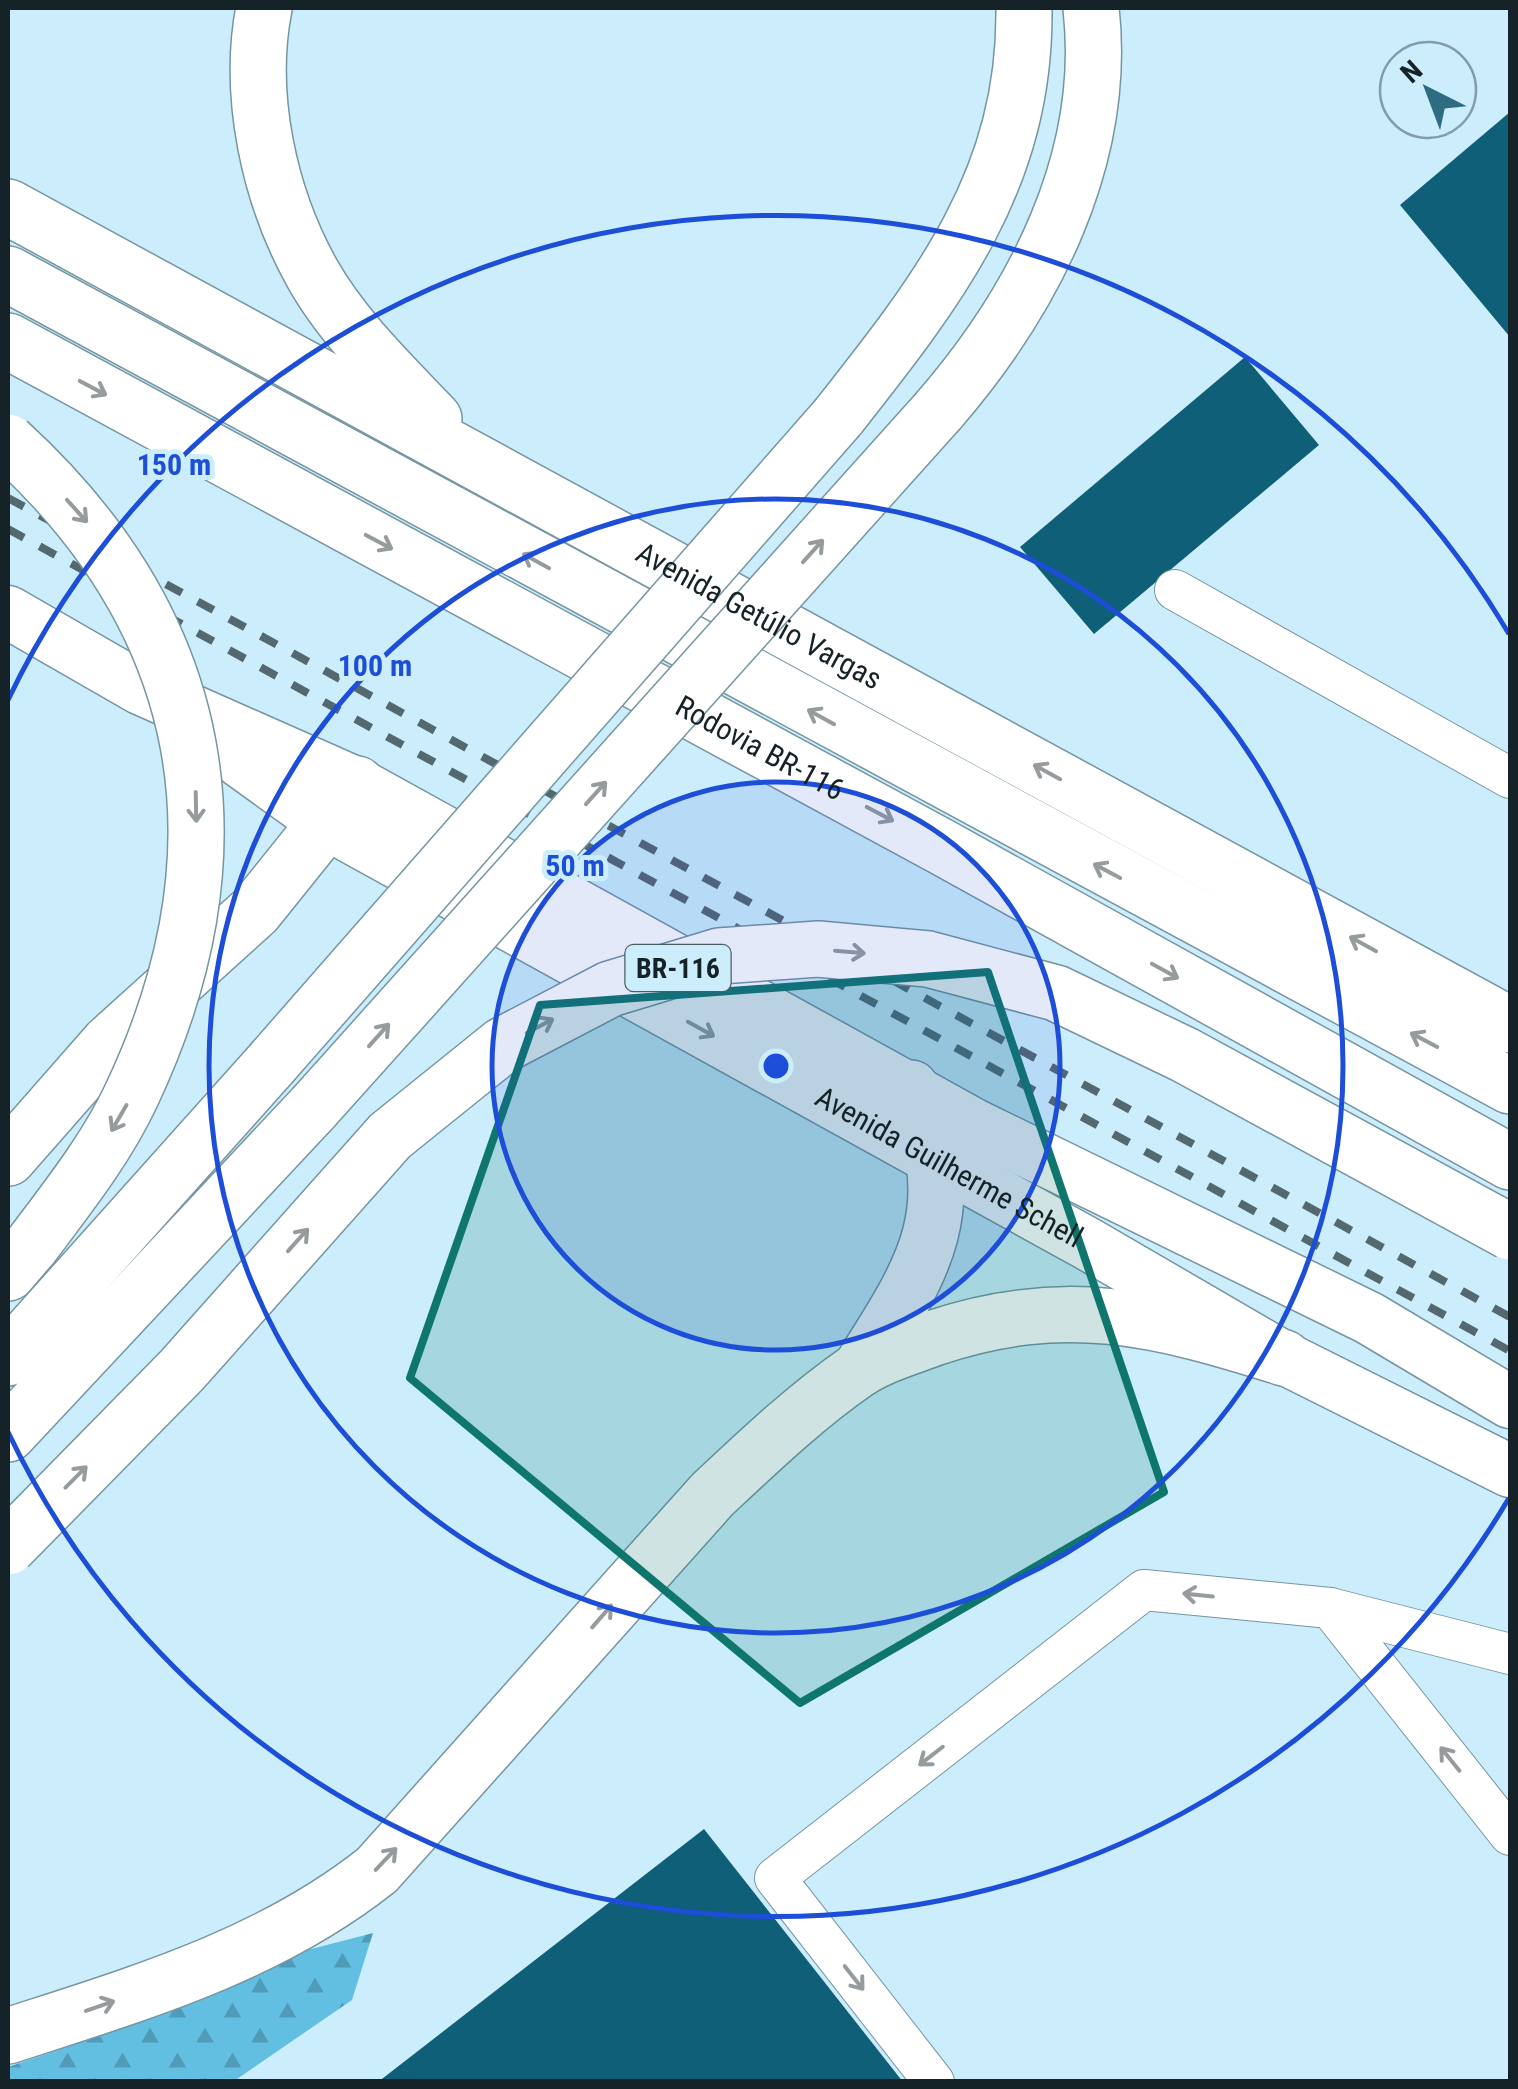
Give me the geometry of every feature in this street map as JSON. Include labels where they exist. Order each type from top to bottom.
[{"type":"highway","points":[[264,8],[257,42],[275,190],[313,275],[383,366],[471,458]]},
{"type":"highway","points":[[8,1358],[838,417],[928,304],[976,218],[1008,140],[1025,63],[1024,8]]},
{"type":"highway","points":[[8,1434],[314,1108],[939,410],[1005,324],[1041,264],[1070,195],[1088,111],[1091,8]]},
{"type":"highway","name":"Avenida Getúlio Vargas","points":[[8,207],[1510,1025]]},
{"type":"highway","name":"Rodovia BR-116","points":[[8,274],[1510,1086]]},
{"type":"highway","name":"Rodovia BR-116","points":[[8,341],[907,828],[1510,1162]]},
{"type":"highway","points":[[8,442],[88,524],[135,595],[163,657],[189,734],[198,806],[183,954],[159,1028],[132,1096],[89,1169],[20,1259]]},
{"type":"highway","points":[[8,1158],[109,1043],[255,911],[341,803]]},
{"type":"highway","name":"BR-116","points":[[8,1547],[182,1370],[390,1136],[503,1046],[610,989],[718,956],[818,949],[928,959],[1056,993],[1186,1055],[1510,1232]]},
{"type":"highway","points":[[860,1368],[913,1282],[938,1201],[937,1162],[911,1088]]},
{"type":"highway","points":[[8,2036],[246,1952],[322,1912],[352,1890],[377,1870],[712,1496],[799,1416],[860,1368],[1000,1318],[1066,1312],[1176,1324],[1284,1358]]},
{"type":"main road","name":"Avenida Guilherme Schell","points":[[8,612],[341,803],[937,1162],[1284,1358],[1510,1472]]},
{"type":"main road","name":"Avenida Guilherme Schell","points":[[341,803],[911,1088],[974,1125],[1369,1318],[1510,1402]]},
{"type":"lane","points":[[1176,590],[1510,778]]},
{"type":"lane","points":[[934,2082],[775,1878],[1144,1590],[1330,1608],[1510,1654]]},
{"type":"lane","points":[[1330,1608],[1510,1835]]},
{"type":"highlighted area","points":[[988,972],[1164,1492],[800,1703],[410,1378],[540,1005]]},
{"type":"green space","points":[[373,1933],[352,2000],[234,2081],[8,2081],[8,2067],[117,2030],[284,1956]]},
{"type":"building","points":[[1510,112],[1510,337],[1400,205]]},
{"type":"building","points":[[1245,357],[1319,445],[1094,634],[1020,547]]},
{"type":"building","points":[[704,1829],[903,2082],[378,2082]]},
{"type":"railway","points":[[8,498],[1510,1317]]},
{"type":"railway","points":[[8,529],[1510,1351]]}]
